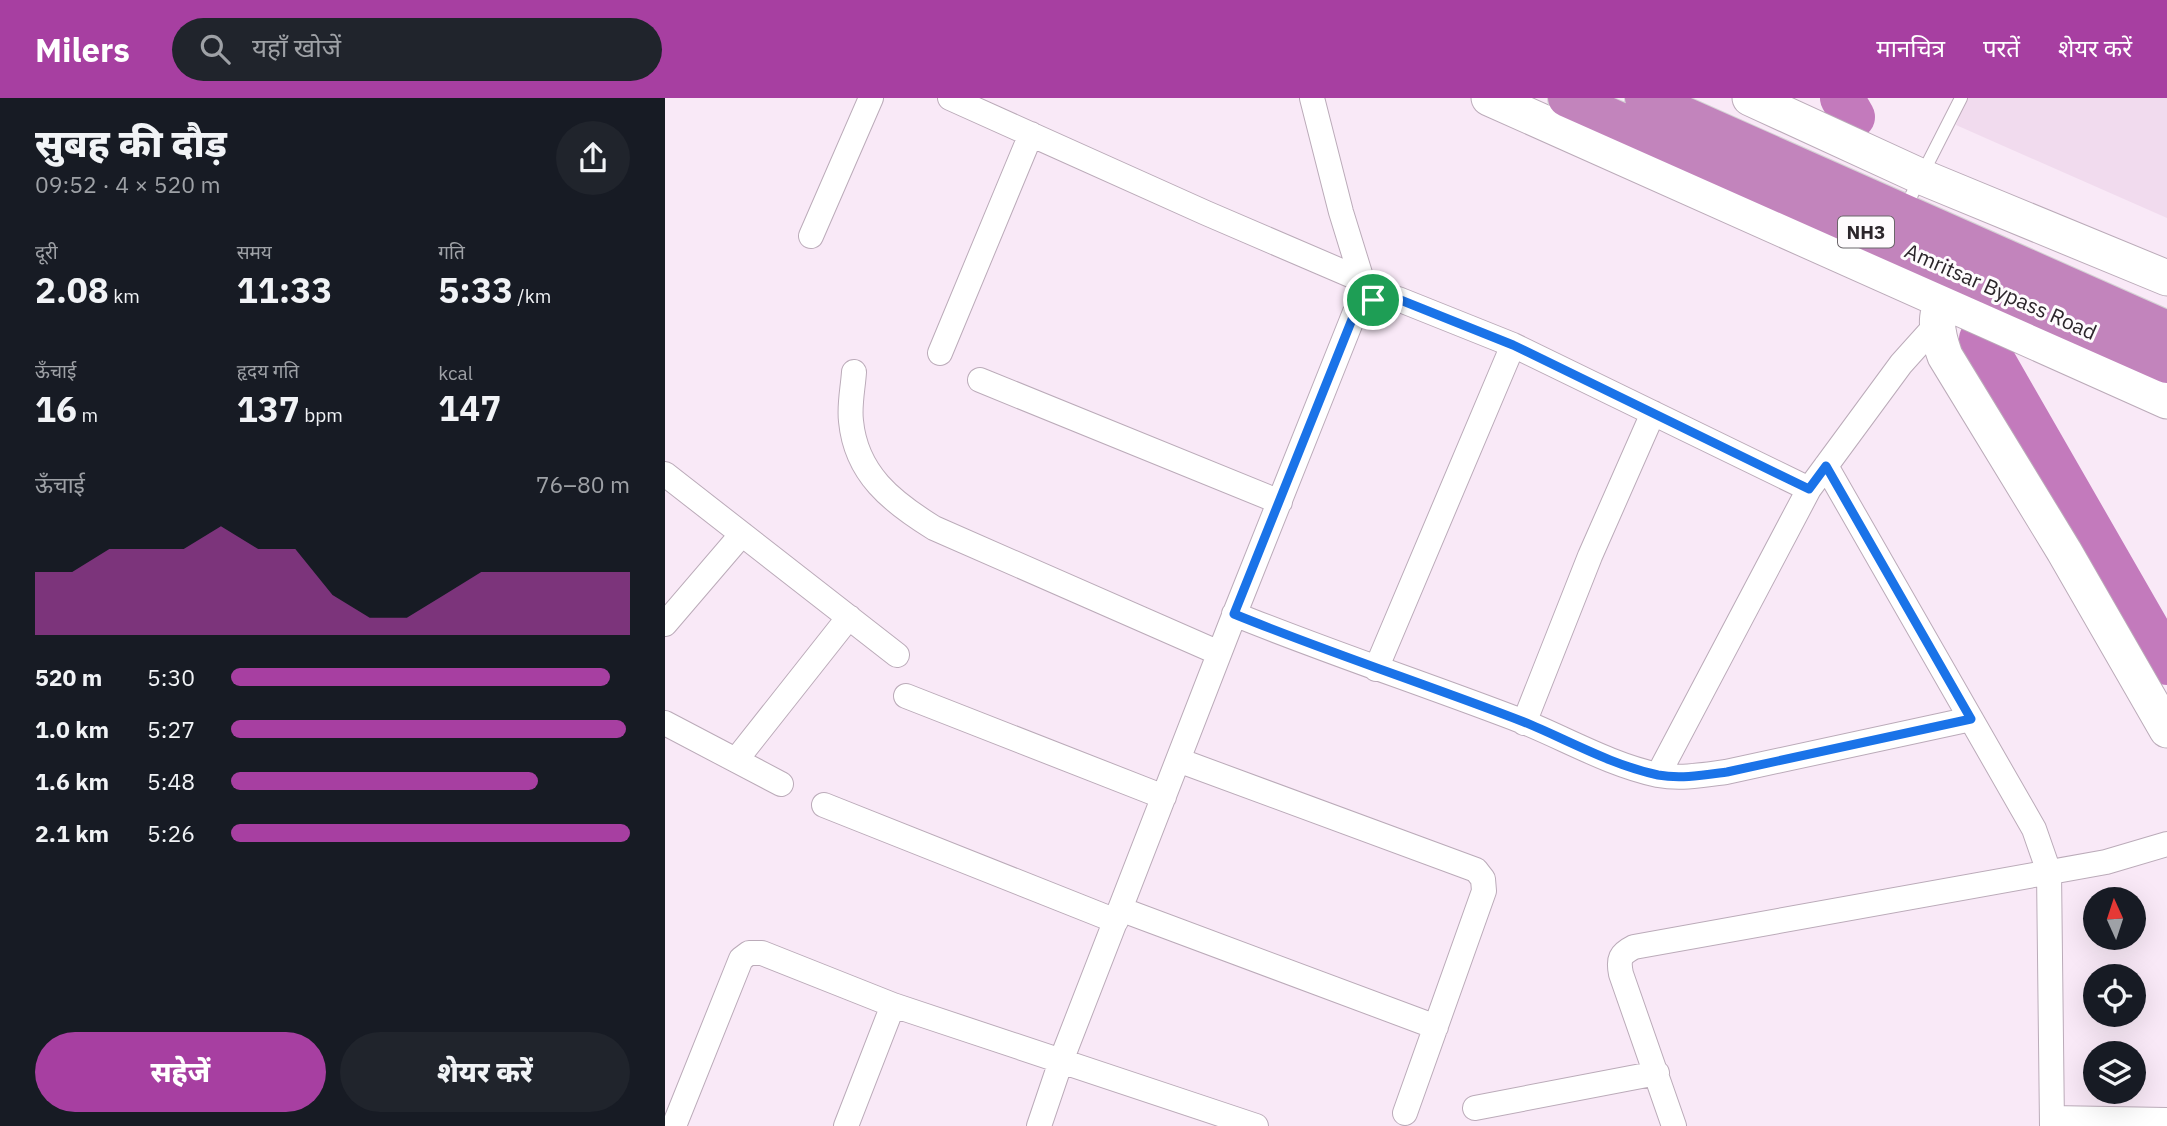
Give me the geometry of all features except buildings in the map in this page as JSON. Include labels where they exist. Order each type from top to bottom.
[{"type":"highway","name":"Amritsar Bypass Road","points":[[1567,98],[2167,330]]},
{"type":"highway","name":"Amritsar Bypass Road","points":[[1644,98],[1895,227],[1945,299],[2167,364]]},
{"type":"street","points":[[811,236],[871,98]]},
{"type":"street","points":[[950,98],[1206,213],[1368,290],[1398,299],[1513,345],[1809,489]]},
{"type":"street","points":[[1039,1126],[1061,1061],[1234,613],[1355,312],[1368,290],[1341,212],[1312,98]]},
{"type":"street","points":[[1489,98],[1945,299],[2167,401]]},
{"type":"street","points":[[1750,98],[1922,177],[2167,278]]},
{"type":"street","points":[[940,353],[1031,134]]},
{"type":"street","points":[[1658,775],[1809,489],[1945,299]]},
{"type":"street","points":[[1945,299],[1952,370],[2064,551],[2167,730]]},
{"type":"street","points":[[1376,669],[1513,345]]},
{"type":"street","points":[[854,372],[851,418],[855,446],[883,492],[905,510],[934,528],[1219,653]]},
{"type":"street","points":[[980,380],[1280,502]]},
{"type":"street","points":[[1524,723],[1590,556],[1653,413]]},
{"type":"street","points":[[1826,466],[2034,829],[2049,872],[2052,1122],[2167,1120]]},
{"type":"street","points":[[665,474],[897,655]]},
{"type":"street","points":[[665,624],[742,534]]},
{"type":"street","points":[[1234,613],[1524,723],[1621,764],[1658,775],[1685,777],[1727,772],[1971,719]]},
{"type":"street","points":[[736,760],[849,617]]},
{"type":"street","points":[[906,696],[1164,797]]},
{"type":"street","points":[[665,723],[781,784]]},
{"type":"street","points":[[1178,761],[1476,870],[1483,879],[1484,891],[1405,1113]]},
{"type":"street","points":[[824,805],[1118,915],[1436,1027]]},
{"type":"street","points":[[1674,1126],[1621,974],[1619,961],[1623,952],[1634,947],[2106,862],[2167,844]]},
{"type":"street","points":[[674,1126],[741,959],[749,953],[762,953],[893,1004],[1256,1126]]},
{"type":"street","points":[[846,1126],[893,1004]]},
{"type":"street","points":[[1475,1108],[1657,1073]]},
{"type":"lane","points":[[1895,227],[1961,98]]},
{"type":"shaded area","points":[[1966,98],[2167,98],[2167,218],[1956,125]]},
{"type":"waterway","points":[[1842,98],[1853,117]]},
{"type":"waterway","points":[[1981,339],[2167,663]]},
{"type":"route","points":[[1398,299],[1513,345],[1809,489],[1826,466],[1971,719],[1727,772],[1685,777],[1658,775],[1621,764],[1524,723],[1305,643],[1234,614],[1355,312],[1373,300],[1398,299]]}]
